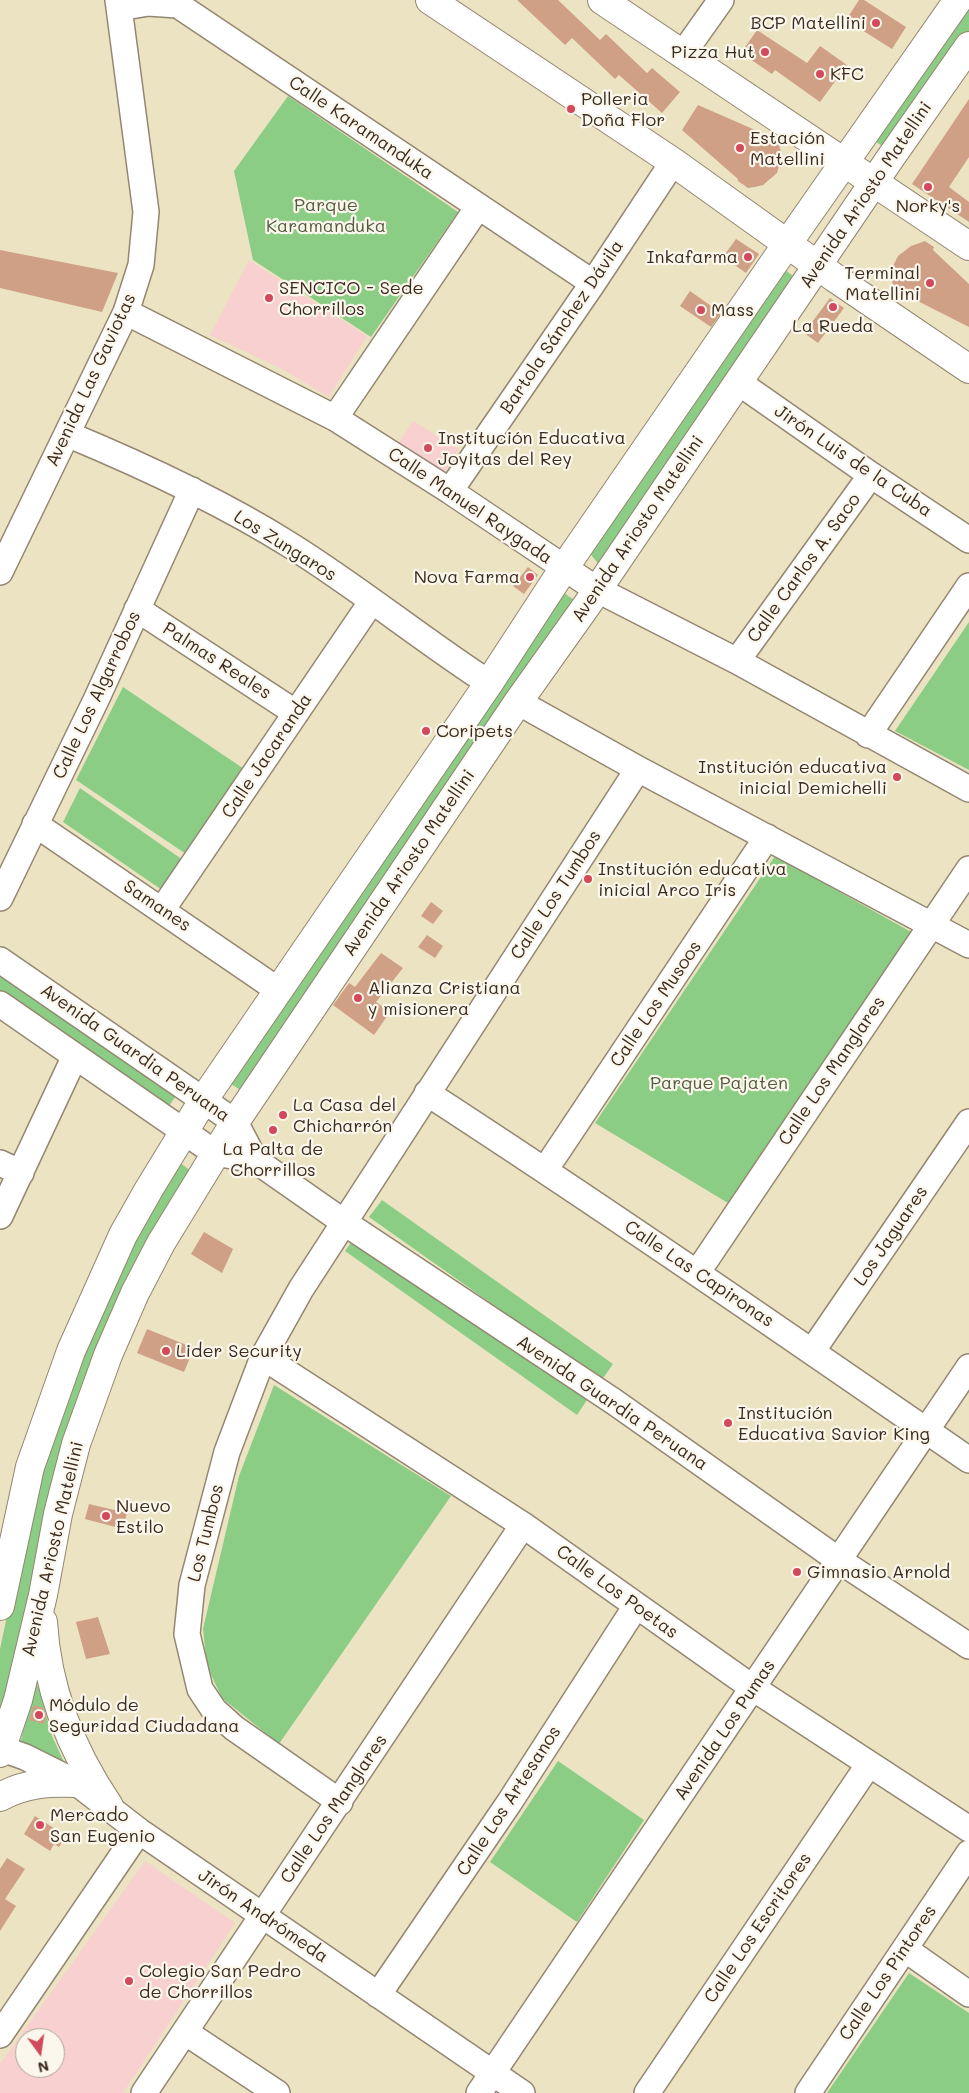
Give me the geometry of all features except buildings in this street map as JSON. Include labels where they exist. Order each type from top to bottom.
[{"type":"main road","points":[[430,0],[673,162],[817,266],[969,369]]},
{"type":"main road","points":[[602,0],[969,246]]},
{"type":"main road","name":"Avenida Ariosto Matellini","points":[[1,1592],[30,1468],[70,1351],[124,1235],[204,1099],[489,683],[564,568],[958,0]]},
{"type":"main road","name":"Avenida Ariosto Matellini","points":[[1,1750],[18,1700],[43,1595],[58,1514],[76,1444],[108,1355],[135,1293],[161,1244],[235,1122],[518,702],[874,182],[966,56]]},
{"type":"main road","points":[[43,1595],[46,1651],[58,1706],[80,1758],[109,1806]]},
{"type":"main road","points":[[0,1797],[12,1790],[38,1783],[77,1784]]},
{"type":"street","points":[[682,55],[721,0]]},
{"type":"street","name":"Calle Karamanduka","points":[[119,4],[178,5],[593,283]]},
{"type":"street","name":"Avenida Las Gaviotas","points":[[0,572],[126,312],[141,265],[146,212],[119,4]]},
{"type":"street","name":"Bartola Sánchez Dávila","points":[[450,491],[593,283],[673,162]]},
{"type":"street","points":[[336,418],[478,207]]},
{"type":"street","name":"Calle Manuel Raygada","points":[[126,312],[336,418],[450,491],[596,589],[737,661],[969,790]]},
{"type":"street","name":"Jirón Luis de la Cuba","points":[[738,382],[871,475],[969,540]]},
{"type":"street","name":"Los Zungaros","points":[[67,434],[137,463],[192,490],[290,545],[489,683]]},
{"type":"street","name":"Calle Carlos A. Saco","points":[[737,661],[871,475]]},
{"type":"street","name":"Calle Los Algarrobos","points":[[0,898],[96,700],[192,490]]},
{"type":"street","points":[[868,735],[969,586]]},
{"type":"street","name":"Calle Jacaranda","points":[[162,910],[372,601]]},
{"type":"street","name":"Palmas Reales","points":[[137,609],[296,713]]},
{"type":"street","points":[[518,702],[638,769],[969,945]]},
{"type":"street","name":"Calle Los Tumbos","points":[[345,1223],[427,1093],[638,769]]},
{"type":"street","name":"Samanes","points":[[35,824],[278,990]]},
{"type":"street","name":"Calle Los Musoos","points":[[545,1170],[766,837]]},
{"type":"street","name":"Calle Los Manglares","points":[[696,1273],[929,924],[969,868]]},
{"type":"street","name":"Avenida Guardia Peruana","points":[[0,960],[235,1122],[255,1160]]},
{"type":"street","name":"Avenida Guardia Peruana","points":[[0,1004],[215,1153],[255,1160],[345,1223],[613,1401],[840,1561],[969,1646]]},
{"type":"street","points":[[0,1216],[10,1168],[75,1056]]},
{"type":"street","name":"Calle Las Capironas","points":[[427,1093],[813,1350],[969,1460]]},
{"type":"street","name":"Los Jaguares","points":[[813,1350],[969,1122]]},
{"type":"street","name":"Los Tumbos","points":[[340,1802],[234,1728],[214,1710],[200,1689],[189,1649],[187,1627],[189,1602],[204,1536],[227,1452],[263,1357],[301,1289],[345,1223]]},
{"type":"street","name":"Calle Los Poetas","points":[[263,1357],[523,1525],[753,1688],[969,1829]]},
{"type":"street","name":"Avenida Los Pumas","points":[[486,2083],[840,1561],[969,1367]]},
{"type":"street","name":"Calle Los Manglares","points":[[144,2093],[262,1915],[340,1802],[523,1525]]},
{"type":"street","name":"Calle Los Artesanos","points":[[378,1994],[509,1803],[636,1606]]},
{"type":"street","name":"Jirón Andrómeda","points":[[1,1750],[25,1757],[77,1784],[109,1806],[140,1831],[378,1994],[486,2083],[522,2093]]},
{"type":"street","name":"Calle Los Escritores","points":[[647,2093],[869,1764]]},
{"type":"street","points":[[0,2035],[140,1831]]},
{"type":"street","name":"Calle Los Pintores","points":[[808,2093],[969,1853]]},
{"type":"street","points":[[904,1949],[969,1994]]},
{"type":"street","points":[[184,2032],[277,2093]]},
{"type":"shaded area","name":"SENCICO - Sede Chorrillos","points":[[249,260],[367,336],[329,397],[282,369],[210,335]]},
{"type":"shaded area","name":"Institución Educativa Joyitas del Rey","points":[[413,421],[459,449],[443,474],[397,446]]},
{"type":"shaded area","name":"Colegio San Pedro de Chorrillos","points":[[145,1861],[235,1923],[123,2093],[0,2093],[0,2064],[15,2043],[15,2078],[65,2078],[65,2028],[26,2028]]},
{"type":"green space","points":[[969,0],[969,31],[887,150],[874,140]]},
{"type":"green space","name":"Parque Karamanduka","points":[[288,96],[458,212],[371,337],[253,260],[234,171]]},
{"type":"green space","points":[[782,268],[799,280],[600,566],[589,552]]},
{"type":"green space","points":[[560,590],[577,602],[245,1093],[228,1082]]},
{"type":"green space","points":[[969,622],[969,770],[895,731]]},
{"type":"green space","points":[[123,687],[247,771],[189,856],[76,780]]},
{"type":"green space","points":[[80,788],[183,860],[162,890],[63,822]]},
{"type":"green space","name":"Parque Pajaten","points":[[775,856],[913,933],[733,1206],[595,1123]]},
{"type":"green space","points":[[0,975],[176,1096],[166,1110],[0,993]]},
{"type":"green space","points":[[176,1160],[194,1173],[151,1246],[0,1720],[0,1649],[37,1475],[97,1309]]},
{"type":"green space","points":[[382,1200],[613,1364],[601,1381],[369,1217]]},
{"type":"green space","points":[[357,1234],[589,1397],[577,1415],[345,1251]]},
{"type":"green space","points":[[274,1385],[451,1496],[279,1744],[222,1698],[207,1666],[203,1629],[239,1476]]},
{"type":"green space","points":[[34,1686],[38,1686],[52,1736],[69,1773],[23,1745],[21,1740]]},
{"type":"green space","points":[[558,1761],[644,1820],[577,1922],[490,1862]]},
{"type":"green space","points":[[909,1973],[969,2013],[969,2093],[827,2093]]},
{"type":"place","name":"BCP Matellini","points":[[876,23]]},
{"type":"place","name":"Pizza Hut","points":[[765,52]]},
{"type":"place","name":"KFC","points":[[820,74]]},
{"type":"place","name":"Polleria Doña Flor","points":[[571,109]]},
{"type":"place","name":"Estación Matellini","points":[[740,148]]},
{"type":"place","name":"Norky's","points":[[928,187]]},
{"type":"place","name":"Inkafarma","points":[[748,257]]},
{"type":"place","name":"Terminal Matellini","points":[[930,283]]},
{"type":"place","name":"SENCICO - Sede Chorrillos","points":[[269,298]]},
{"type":"place","name":"La Rueda","points":[[833,307]]},
{"type":"place","name":"Mass","points":[[701,310]]},
{"type":"place","name":"Institución Educativa Joyitas del Rey","points":[[428,448]]},
{"type":"place","name":"Nova Farma","points":[[530,577]]},
{"type":"place","name":"Coripets","points":[[426,731]]},
{"type":"place","name":"Institución educativa inicial Demichelli","points":[[897,777]]},
{"type":"place","name":"Institución educativa inicial Arco Iris","points":[[588,879]]},
{"type":"place","name":"Alianza Cristiana y misionera","points":[[358,998]]},
{"type":"place","name":"La Casa del Chicharrón","points":[[283,1115]]},
{"type":"place","name":"La Palta de Chorrillos","points":[[273,1130]]},
{"type":"place","name":"Lider Security","points":[[166,1351]]},
{"type":"place","name":"Institución Educativa Savior King","points":[[728,1423]]},
{"type":"place","name":"Nuevo Estilo","points":[[106,1516]]},
{"type":"place","name":"Gimnasio Arnold","points":[[797,1572]]},
{"type":"place","name":"Módulo de Seguridad Ciudadana","points":[[39,1715]]},
{"type":"place","name":"Mercado San Eugenio","points":[[40,1825]]},
{"type":"place","name":"Colegio San Pedro de Chorrillos","points":[[129,1981]]}]
